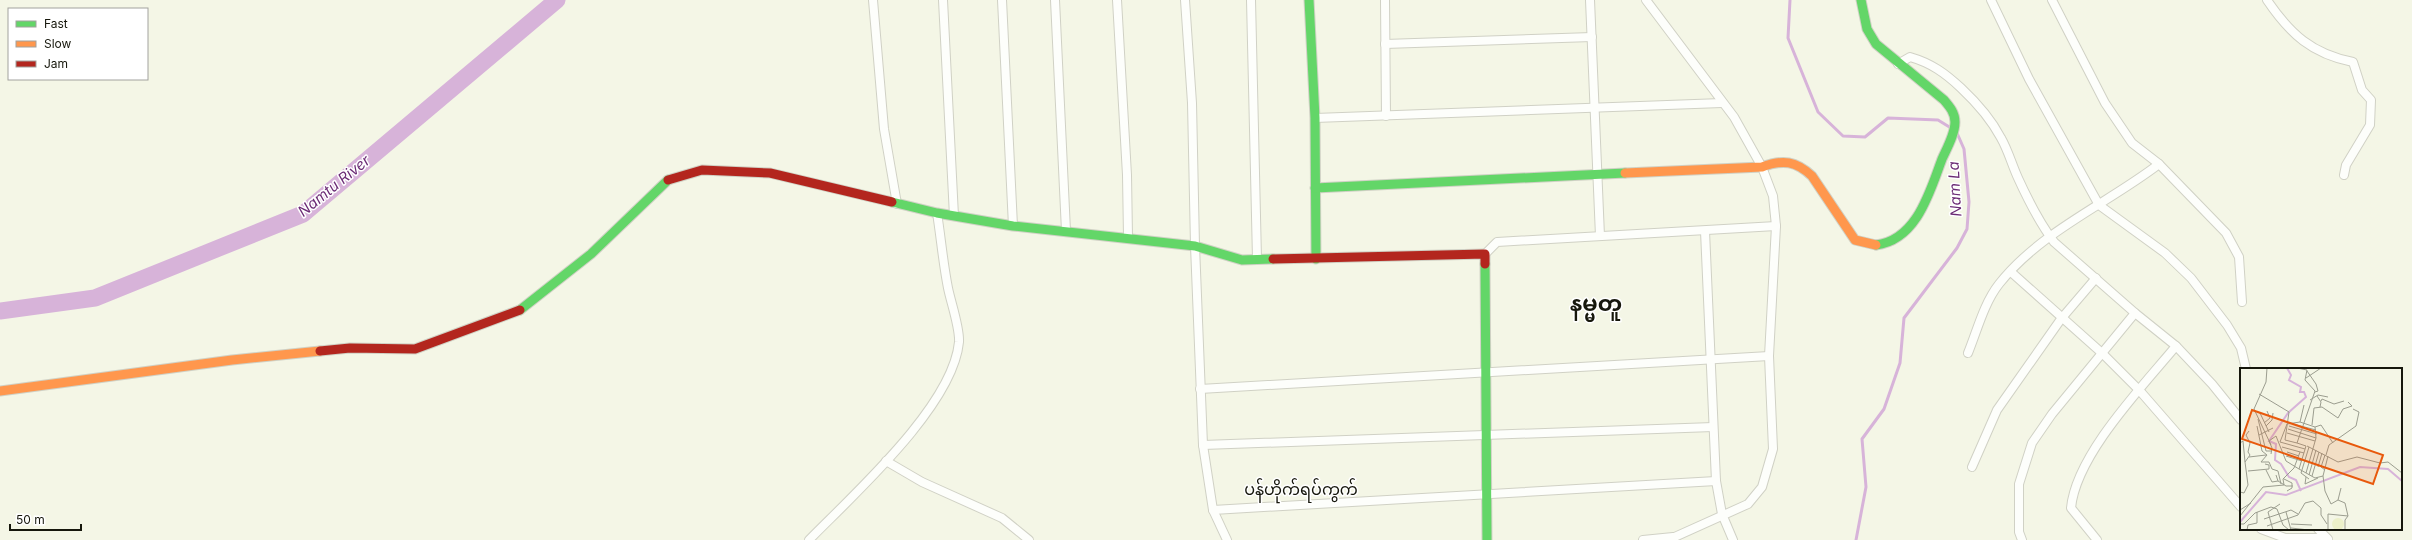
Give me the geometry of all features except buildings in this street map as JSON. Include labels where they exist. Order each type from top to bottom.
[{"type":"street","points":[[873,0],[884,129],[897,204]]},
{"type":"street","points":[[943,0],[954,216]]},
{"type":"street","points":[[1002,0],[1013,226]]},
{"type":"street","points":[[1055,0],[1066,231]]},
{"type":"street","points":[[1118,0],[1127,175],[1128,238]]},
{"type":"street","points":[[1185,0],[1192,103],[1200,389],[1204,445],[1213,510],[1227,540]]},
{"type":"street","points":[[1251,0],[1257,260]]},
{"type":"street","points":[[1310,0],[1315,118],[1316,259]]},
{"type":"street","points":[[1385,0],[1386,116]]},
{"type":"street","points":[[1590,0],[1600,236]]},
{"type":"street","points":[[1643,540],[1671,538],[1722,514],[1748,504],[1762,487],[1773,449],[1769,356],[1776,226],[1773,196],[1762,167],[1734,117],[1646,0]]},
{"type":"street","points":[[1315,188],[1762,167],[1784,161],[1796,163],[1819,185],[1855,240],[1865,245],[1879,245],[1891,242],[1904,232],[1919,214],[1927,201],[1949,142],[1955,120],[1951,107],[1941,94],[1914,77],[1876,45],[1868,33],[1861,0]]},
{"type":"street","points":[[1991,0],[2029,79],[2099,205],[2165,253],[2191,278],[2227,325],[2241,348],[2246,368]]},
{"type":"street","points":[[2052,0],[2105,103],[2132,143],[2159,164],[2226,234],[2239,257],[2242,302]]},
{"type":"street","points":[[2267,0],[2279,18],[2313,49],[2353,62],[2362,90],[2371,100],[2370,125],[2346,165],[2344,175]]},
{"type":"street","points":[[1386,44],[1592,37]]},
{"type":"street","points":[[1898,64],[1910,57],[1929,62],[1948,75],[1973,100],[1990,120],[2002,140],[2019,179],[2050,236],[2135,313],[2176,346],[2212,384],[2240,419]]},
{"type":"street","points":[[1315,118],[1722,102]]},
{"type":"street","points":[[1968,353],[1982,316],[1999,284],[2010,272],[2050,236],[2136,182],[2159,164]]},
{"type":"street","points":[[0,391],[232,360],[350,348],[415,349],[524,309],[591,254],[671,178],[702,170],[770,173],[937,213],[1013,226],[1195,246],[1242,260],[1485,254],[1497,242],[1776,226]]},
{"type":"street","points":[[809,540],[886,461],[940,393],[952,369],[959,341],[948,286],[937,213]]},
{"type":"street","points":[[1705,231],[1716,481],[1722,514],[1733,540]]},
{"type":"street","points":[[1485,254],[1487,540]]},
{"type":"street","points":[[2010,272],[2061,319],[2103,354],[2140,391],[2240,506]]},
{"type":"street","points":[[1972,467],[1997,410],[2061,319],[2096,278]]},
{"type":"street","points":[[2022,540],[2019,532],[2019,484],[2032,443],[2052,414],[2103,354],[2135,313]]},
{"type":"street","points":[[2097,540],[2072,508],[2073,494],[2084,467],[2106,434],[2176,346]]},
{"type":"street","points":[[1200,389],[1769,356]]},
{"type":"street","points":[[1204,445],[1713,427]]},
{"type":"street","points":[[886,461],[922,482],[1002,518],[1029,540]]},
{"type":"street","points":[[1213,510],[1716,481]]},
{"type":"street","points":[[2263,530],[2285,538],[2328,539]]},
{"type":"street","points":[[2319,530],[2328,539]]},
{"type":"waterway","name":"Namtu River","points":[[0,311],[95,298],[303,214],[557,0]]},
{"type":"waterway","name":"Nam La","points":[[1790,0],[1788,38],[1818,112],[1843,136],[1865,137],[1888,118],[1938,120],[1951,128]]},
{"type":"waterway","name":"Nam La","points":[[1856,540],[1866,487],[1862,439],[1884,409],[1900,363],[1904,318],[1957,248],[1967,229],[1969,202],[1964,149],[1957,133]]},
{"type":"traffic: fast","points":[[1309,0],[1315,118],[1316,259]]},
{"type":"traffic: fast","points":[[1861,0],[1867,29],[1876,44],[1944,100],[1953,113],[1955,119],[1954,131],[1927,199],[1920,212],[1912,224],[1902,234],[1890,241],[1876,245]]},
{"type":"traffic: fast","points":[[1315,188],[1625,173]]},
{"type":"traffic: fast","points":[[520,310],[591,254],[668,180]]},
{"type":"traffic: fast","points":[[892,202],[937,213],[1013,226],[1195,246],[1242,260],[1273,259]]},
{"type":"traffic: fast","points":[[1485,264],[1487,540]]},
{"type":"traffic: slow","points":[[1625,173],[1762,167],[1783,162],[1795,164],[1812,176],[1855,240],[1876,245]]},
{"type":"traffic: slow","points":[[0,391],[232,360],[320,351]]},
{"type":"traffic: jam","points":[[668,180],[702,170],[770,173],[892,202]]},
{"type":"traffic: jam","points":[[1273,259],[1485,254],[1485,264]]},
{"type":"traffic: jam","points":[[320,351],[350,348],[415,349],[520,310]]},
{"type":"district","name":"နမ္မတူ","points":[[1596,303]]},
{"type":"district","name":"ပန်ဟိုက်ရပ်ကွက်","points":[[1301,489]]}]
